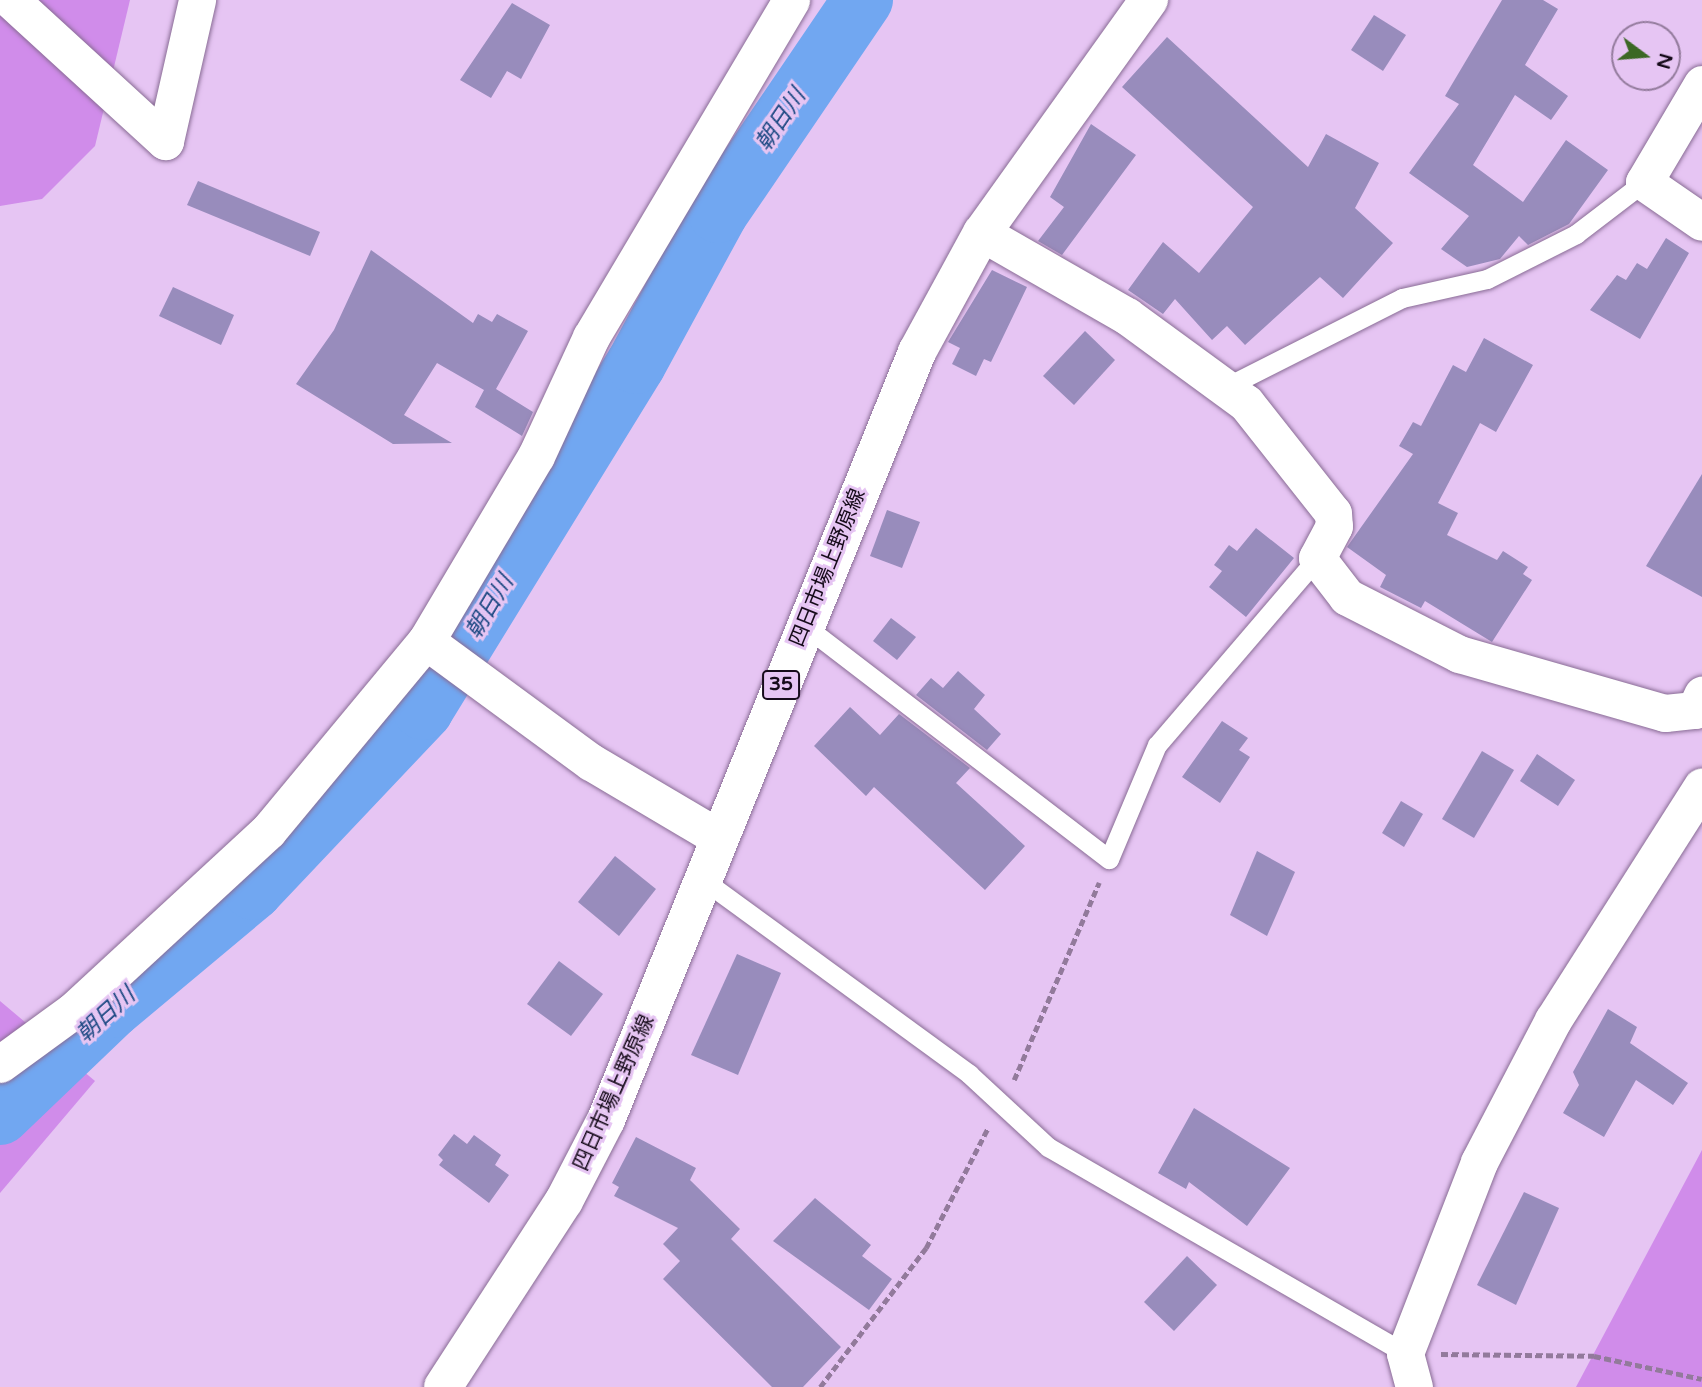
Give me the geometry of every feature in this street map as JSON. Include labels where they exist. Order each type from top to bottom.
[{"type":"main road","name":"四日市場上野原線","points":[[443,1387],[564,1201],[606,1120],[718,837],[917,352],[982,233],[1149,0]]},
{"type":"street","points":[[11,0],[164,141],[197,0]]},
{"type":"street","points":[[0,1063],[74,1010],[258,841],[426,641],[536,456],[591,337],[792,0]]},
{"type":"street","points":[[1702,84],[1644,182],[1702,222]]},
{"type":"street","points":[[982,233],[1127,316],[1228,386],[1332,513],[1334,526],[1317,558],[1347,597],[1459,654],[1695,717]]},
{"type":"street","points":[[426,641],[591,762],[718,837]]},
{"type":"street","points":[[1410,1370],[1479,1162],[1553,1020],[1702,786]]},
{"type":"lane","points":[[1228,386],[1402,298],[1487,279],[1576,234],[1644,182]]},
{"type":"lane","points":[[804,626],[1109,859],[1157,744],[1317,558]]},
{"type":"lane","points":[[702,879],[969,1074],[999,1107],[1048,1147],[1410,1370]]},
{"type":"path","points":[[820,1387],[926,1248],[1038,1034],[1109,859]]},
{"type":"path","points":[[1410,1370],[1594,1356],[1702,1379]]},
{"type":"shaded area","points":[[0,0],[130,0],[95,146],[42,199],[0,206]]},
{"type":"shaded area","points":[[0,1001],[95,1081],[0,1193]]},
{"type":"shaded area","points":[[1702,1150],[1702,1387],[1576,1387]]},
{"type":"building","points":[[1502,0],[1543,0],[1558,9],[1525,65],[1568,96],[1551,120],[1515,95],[1473,165],[1523,202],[1566,140],[1608,170],[1569,224],[1528,245],[1519,236],[1500,259],[1467,267],[1441,249],[1469,216],[1409,173],[1459,104],[1445,96]]},
{"type":"building","points":[[512,3],[550,25],[521,79],[507,71],[491,98],[460,80]]},
{"type":"building","points":[[1374,15],[1406,35],[1383,71],[1351,50]]},
{"type":"building","points":[[1167,37],[1308,167],[1326,134],[1379,163],[1355,208],[1393,243],[1343,298],[1320,277],[1245,345],[1227,326],[1212,340],[1175,299],[1163,314],[1128,290],[1163,242],[1199,273],[1253,207],[1122,87]]},
{"type":"building","points":[[1091,124],[1136,155],[1062,255],[1038,241],[1064,207],[1050,197]]},
{"type":"building","points":[[198,181],[320,232],[310,256],[187,205]]},
{"type":"building","points":[[1666,238],[1689,253],[1640,339],[1590,310],[1617,275],[1626,280],[1637,263],[1647,269]]},
{"type":"building","points":[[371,250],[473,323],[478,314],[492,322],[497,314],[528,331],[496,389],[533,412],[522,436],[475,407],[484,390],[437,363],[404,415],[452,443],[393,444],[296,384],[334,330]]},
{"type":"building","points":[[992,270],[1027,287],[991,362],[984,359],[976,376],[952,364],[960,348],[948,342]]},
{"type":"building","points":[[173,287],[234,315],[221,345],[159,316]]},
{"type":"building","points":[[1085,331],[1115,360],[1074,405],[1043,376]]},
{"type":"building","points":[[1484,338],[1533,365],[1496,432],[1480,423],[1438,503],[1458,513],[1447,535],[1497,560],[1503,551],[1528,567],[1523,574],[1532,580],[1492,642],[1425,601],[1421,608],[1380,587],[1386,575],[1347,547],[1413,454],[1399,446],[1413,422],[1421,426],[1453,365],[1466,372]]},
{"type":"building","points":[[1702,474],[1702,597],[1646,566]]},
{"type":"building","points":[[887,510],[920,522],[902,568],[870,556]]},
{"type":"building","points":[[1256,528],[1294,558],[1246,617],[1209,587],[1222,571],[1214,565],[1229,545],[1237,551]]},
{"type":"building","points":[[891,618],[916,637],[897,660],[873,641]]},
{"type":"building","points":[[958,671],[985,695],[974,709],[1001,734],[987,750],[916,695],[931,678],[943,688]]},
{"type":"building","points":[[850,707],[880,735],[899,714],[970,768],[956,783],[1025,846],[985,890],[874,787],[866,796],[814,746]]},
{"type":"building","points":[[1222,721],[1248,738],[1239,750],[1250,757],[1220,803],[1182,777]]},
{"type":"building","points":[[1482,751],[1514,770],[1474,838],[1442,819]]},
{"type":"building","points":[[1537,754],[1575,780],[1558,806],[1520,781]]},
{"type":"building","points":[[1401,801],[1423,814],[1404,847],[1382,833]]},
{"type":"building","points":[[1257,851],[1295,872],[1267,936],[1230,915]]},
{"type":"building","points":[[615,856],[656,889],[619,936],[578,902]]},
{"type":"building","points":[[737,954],[781,973],[738,1075],[691,1055]]},
{"type":"building","points":[[559,961],[603,994],[571,1036],[527,1004]]},
{"type":"building","points":[[1608,1009],[1637,1027],[1630,1043],[1688,1083],[1673,1105],[1636,1080],[1604,1137],[1563,1113],[1579,1085],[1573,1072]]},
{"type":"building","points":[[1194,1108],[1290,1168],[1247,1226],[1189,1182],[1186,1189],[1158,1173]]},
{"type":"building","points":[[454,1134],[467,1144],[474,1135],[501,1155],[495,1165],[509,1175],[489,1203],[439,1165],[443,1160],[438,1155]]},
{"type":"building","points":[[636,1137],[696,1168],[690,1180],[740,1229],[731,1239],[841,1347],[803,1387],[772,1387],[663,1279],[680,1261],[663,1244],[678,1228],[614,1196],[619,1187],[612,1183]]},
{"type":"building","points":[[1524,1192],[1559,1208],[1516,1305],[1477,1285]]},
{"type":"building","points":[[815,1198],[871,1245],[862,1256],[892,1279],[869,1310],[773,1241]]},
{"type":"building","points":[[1187,1256],[1217,1285],[1174,1331],[1144,1302]]},
{"type":"waterway","name":"朝日川","points":[[0,1115],[112,1008],[253,890],[423,710],[636,364],[718,213],[863,0]]}]
